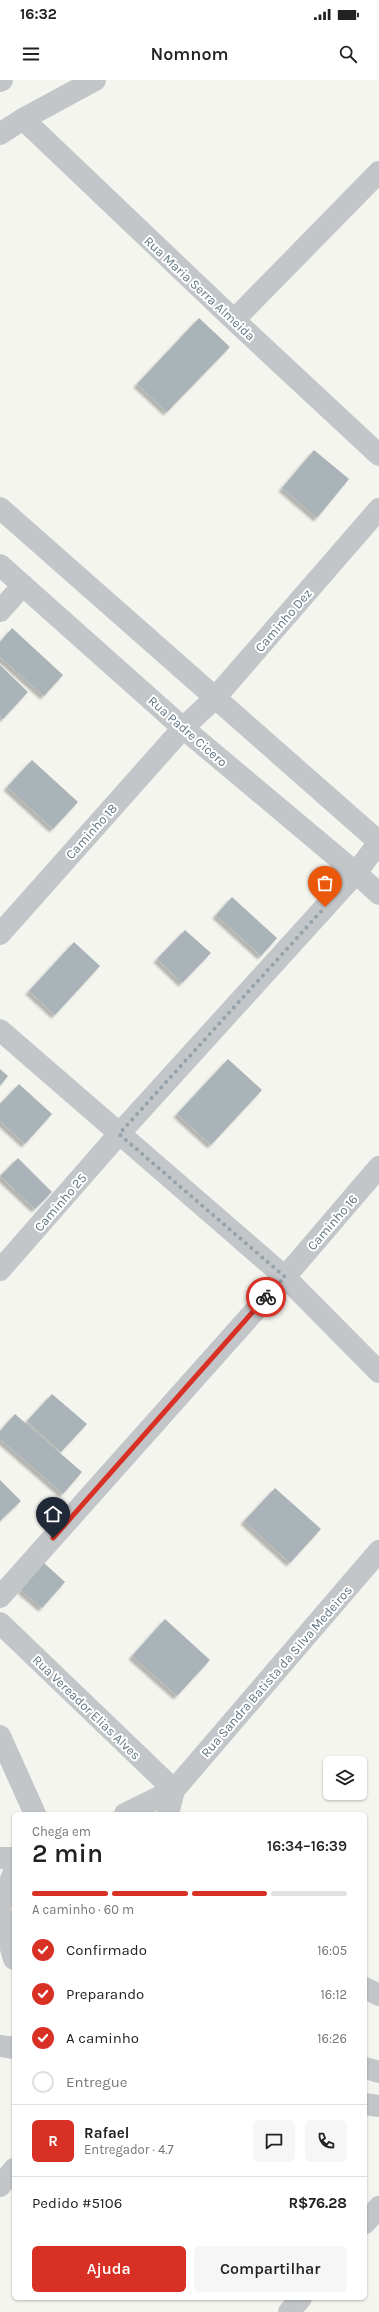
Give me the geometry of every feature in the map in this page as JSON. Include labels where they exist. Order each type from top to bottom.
[{"type":"street","points":[[0,134],[23,119],[95,80]]},
{"type":"street","name":"Rua Maria Serra Almeida","points":[[23,119],[234,320],[379,455]]},
{"type":"street","points":[[234,320],[379,172]]},
{"type":"street","points":[[0,508],[379,842]]},
{"type":"street","name":"Caminho Dez","points":[[183,728],[215,698],[379,509]]},
{"type":"street","name":"Rua Padre Cicero","points":[[0,565],[183,728],[356,872],[379,894]]},
{"type":"street","points":[[0,611],[23,585]]},
{"type":"street","name":"Caminho 18","points":[[0,934],[183,728]]},
{"type":"street","name":"Caminho 25","points":[[0,1270],[119,1134],[356,872],[379,842]]},
{"type":"street","points":[[0,1030],[285,1277],[379,1372]]},
{"type":"street","name":"Caminho 16","points":[[0,1597],[285,1277],[379,1167]]},
{"type":"street","name":"Rua Sandra Batista da Silva Medeiros","points":[[129,1812],[174,1790],[379,1551]]},
{"type":"street","name":"Rua Vereador Elias Alves","points":[[0,1623],[174,1790]]},
{"type":"street","points":[[0,1736],[35,1812]]},
{"type":"street","name":"Rua Sandra Batista da Silva Medeiros","points":[[168,1812],[174,1790]]},
{"type":"street","points":[[0,1858],[12,1858]]},
{"type":"street","points":[[0,1906],[12,1877]]},
{"type":"street","points":[[0,1910],[12,1952]]},
{"type":"street","points":[[0,1958],[12,1959]]},
{"type":"street","points":[[367,1989],[379,1995]]},
{"type":"street","points":[[0,2046],[12,2048]]},
{"type":"street","points":[[367,2069],[379,2072]]},
{"type":"street","points":[[367,2104],[379,2106]]},
{"type":"street","points":[[0,2186],[12,2171]]},
{"type":"street","points":[[367,2221],[379,2207]]},
{"type":"street","points":[[289,2312],[299,2300]]},
{"type":"building","points":[[199,318],[230,347],[167,412],[137,384]]},
{"type":"building","points":[[314,450],[349,479],[317,518],[282,488]]},
{"type":"building","points":[[12,628],[63,675],[44,696],[0,657],[0,642]]},
{"type":"building","points":[[0,665],[28,692],[3,719],[0,716]]},
{"type":"building","points":[[32,760],[78,802],[53,829],[7,787]]},
{"type":"building","points":[[232,897],[277,938],[261,956],[216,915]]},
{"type":"building","points":[[185,930],[211,953],[182,983],[157,959]]},
{"type":"building","points":[[74,942],[100,966],[55,1015],[29,991]]},
{"type":"building","points":[[228,1059],[262,1090],[211,1145],[177,1114]]},
{"type":"building","points":[[0,1069],[8,1076],[0,1086]]},
{"type":"building","points":[[19,1084],[52,1114],[25,1144],[0,1121],[0,1104]]},
{"type":"building","points":[[18,1158],[52,1192],[35,1209],[0,1176]]},
{"type":"building","points":[[52,1394],[87,1424],[61,1452],[27,1421]]},
{"type":"building","points":[[15,1414],[82,1472],[63,1494],[0,1439],[0,1431]]},
{"type":"building","points":[[0,1480],[21,1501],[0,1521]]},
{"type":"building","points":[[275,1488],[321,1529],[290,1563],[244,1521]]},
{"type":"building","points":[[44,1563],[65,1582],[42,1608],[21,1590]]},
{"type":"building","points":[[165,1619],[210,1660],[177,1696],[132,1656]]},
{"type":"way so far","points":[[266,1297],[285,1277],[119,1134],[325,907]]},
{"type":"route","points":[[53,1538],[266,1297]]}]
